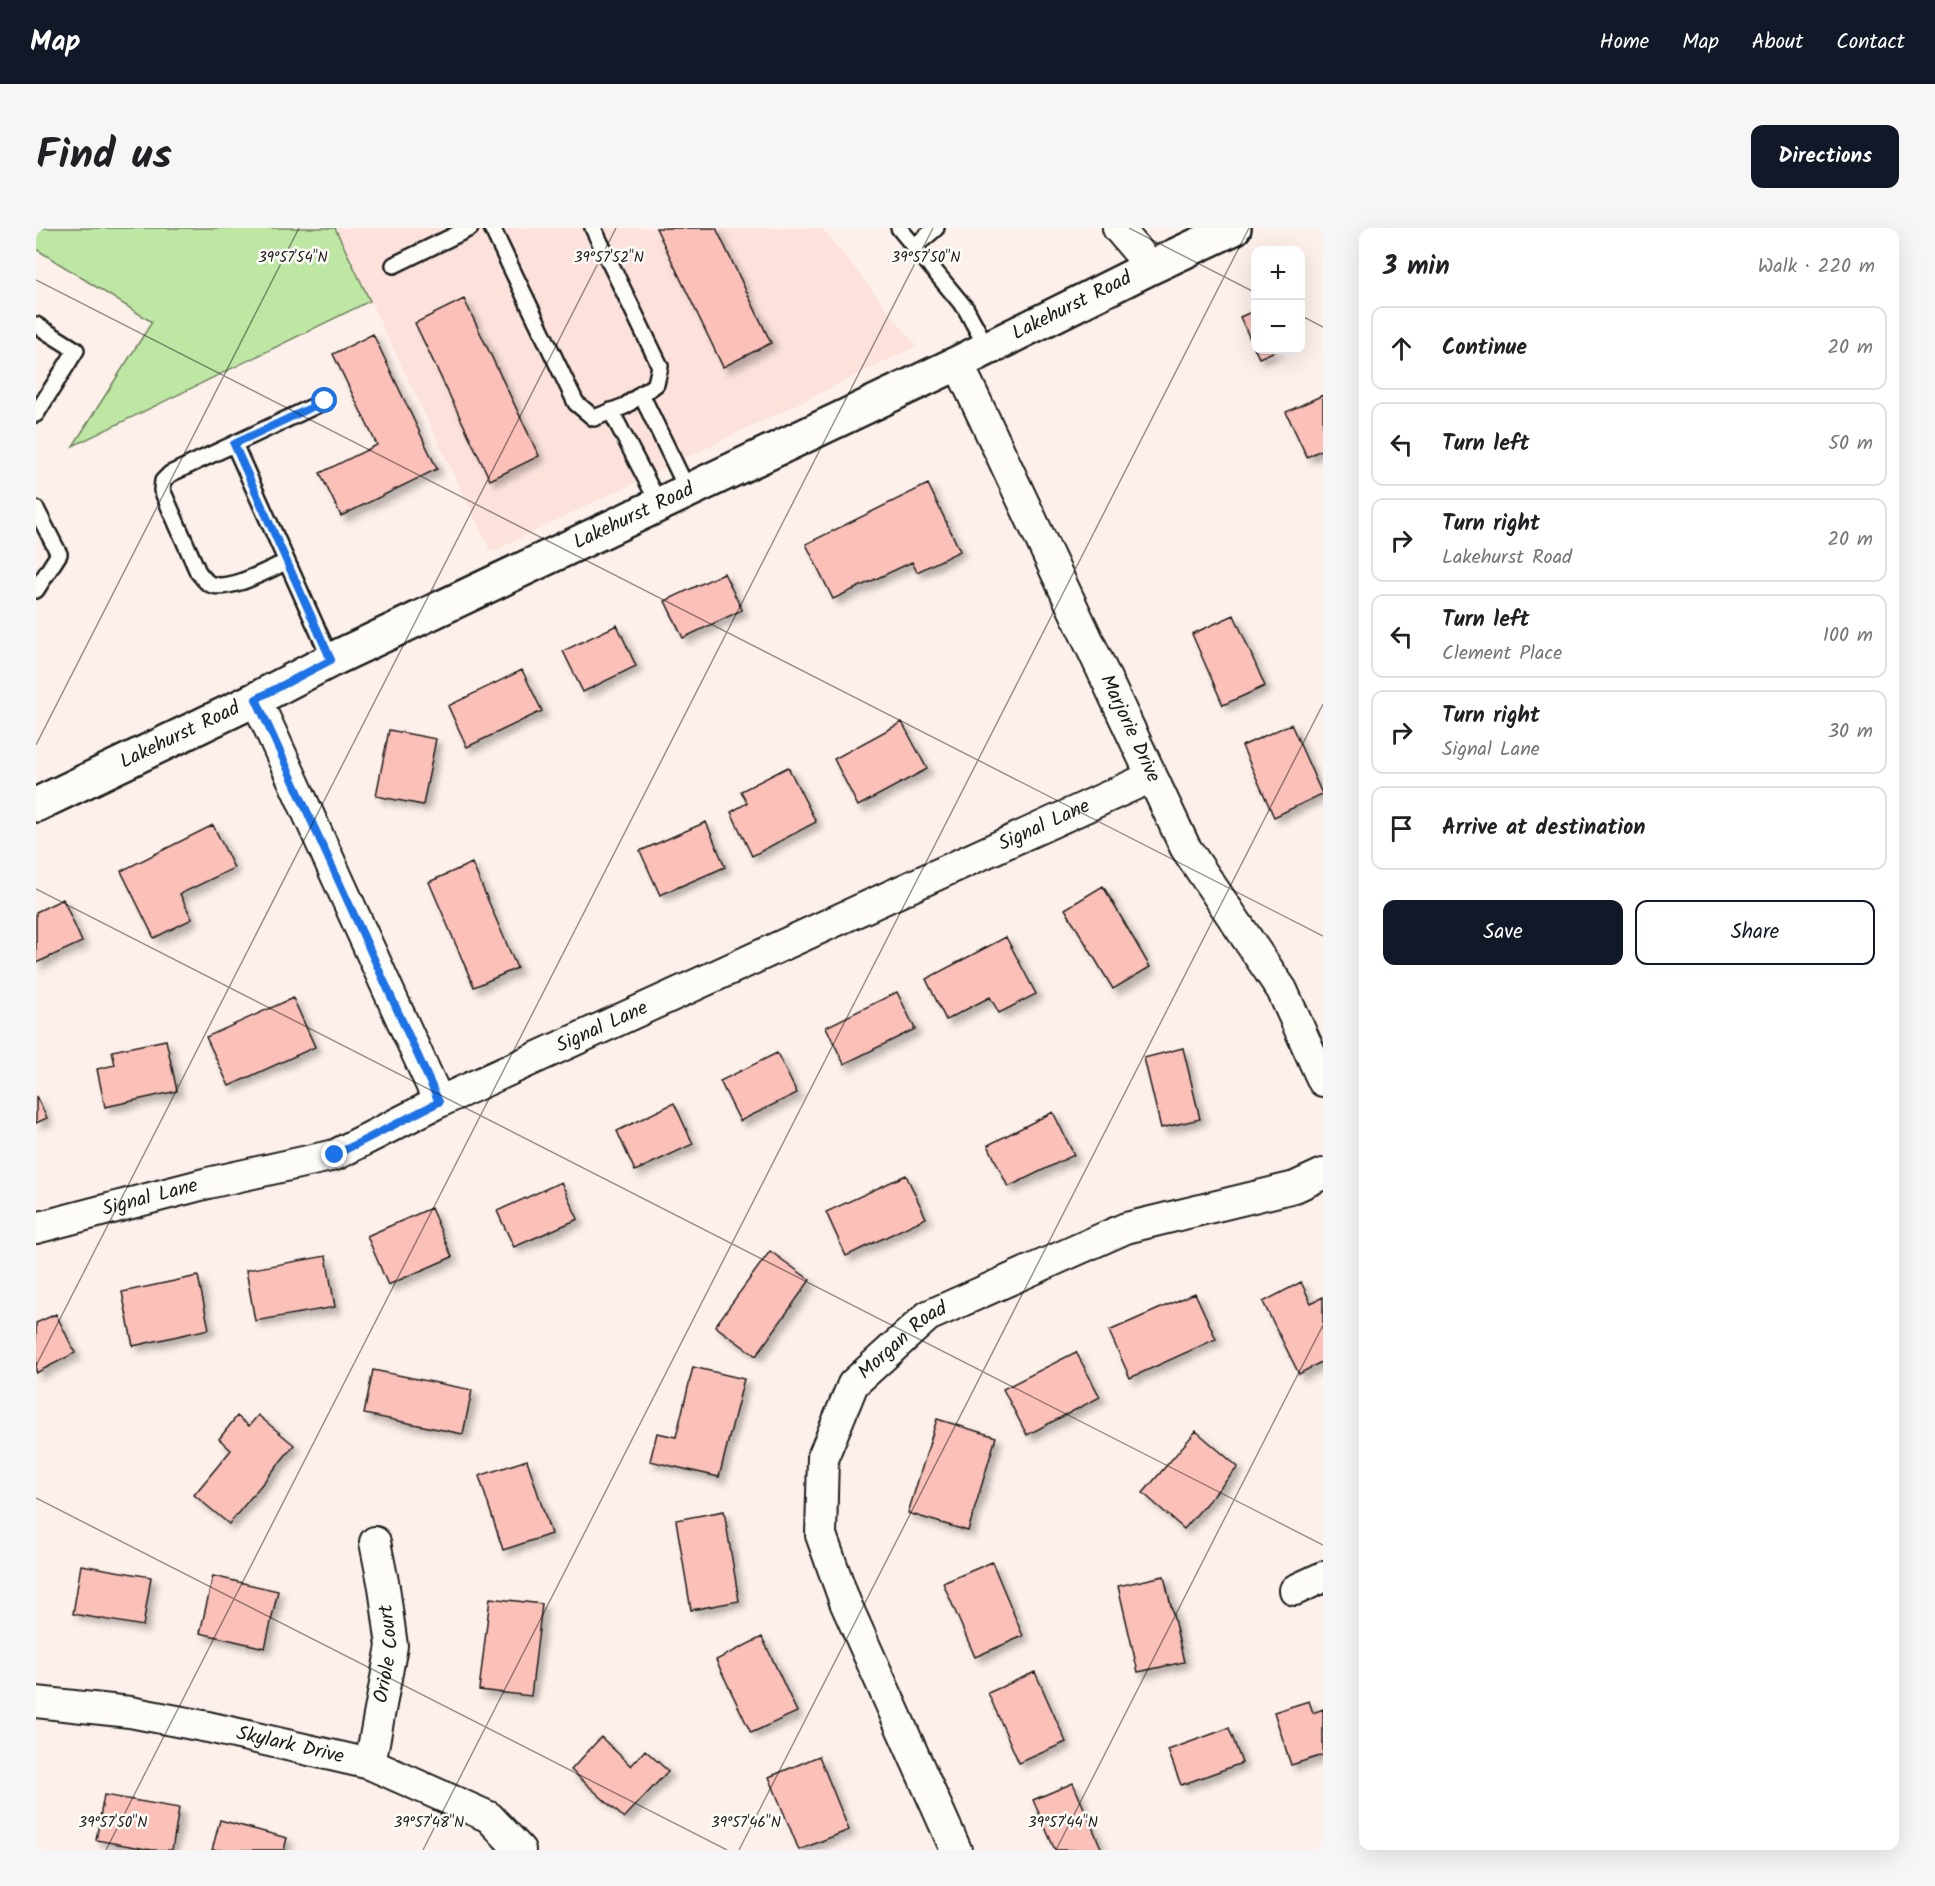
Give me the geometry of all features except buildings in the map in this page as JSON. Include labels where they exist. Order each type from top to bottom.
[{"type":"main road","name":"Lakehurst Road","points":[[36,805],[256,699],[331,660],[958,363],[1234,228]]},
{"type":"street","points":[[1118,228],[1151,267]]},
{"type":"street","name":"Marjorie Drive","points":[[958,363],[1185,847],[1282,990],[1323,1081]]},
{"type":"street","points":[[256,699],[439,1102]]},
{"type":"street","name":"Signal Lane","points":[[36,1228],[208,1183],[335,1155],[439,1102],[1151,777]]},
{"type":"street","name":"Morgan Road","points":[[956,1850],[845,1602],[821,1535],[824,1457],[853,1384],[927,1316],[1126,1228],[1295,1187],[1323,1174]]},
{"type":"street","name":"Oriole Court","points":[[370,1764],[392,1646],[375,1542]]},
{"type":"street","points":[[1295,1590],[1323,1577]]},
{"type":"street","name":"Skylark Drive","points":[[36,1702],[130,1712],[186,1722],[370,1764],[489,1818],[520,1850]]},
{"type":"lane","points":[[394,265],[470,228]]},
{"type":"lane","points":[[492,228],[576,403],[594,418],[625,406],[656,384],[660,366],[594,228]]},
{"type":"lane","points":[[899,228],[966,309],[987,348]]},
{"type":"lane","points":[[915,246],[936,228]]},
{"type":"lane","points":[[36,325],[76,350],[36,414]]},
{"type":"lane","points":[[641,394],[688,490]]},
{"type":"lane","points":[[286,562],[220,587],[207,583],[198,572],[162,490],[163,481],[170,474],[325,401]]},
{"type":"lane","points":[[611,411],[659,504]]},
{"type":"lane","points":[[234,444],[331,660]]},
{"type":"lane","points":[[36,509],[59,554],[36,590]]},
{"type":"shaded area","points":[[335,228],[822,228],[917,346],[491,552]]},
{"type":"green space","points":[[36,228],[335,228],[370,301],[73,446],[152,322],[36,249]]},
{"type":"route","points":[[325,401],[234,444],[331,660],[256,699],[439,1102],[335,1155]]}]
